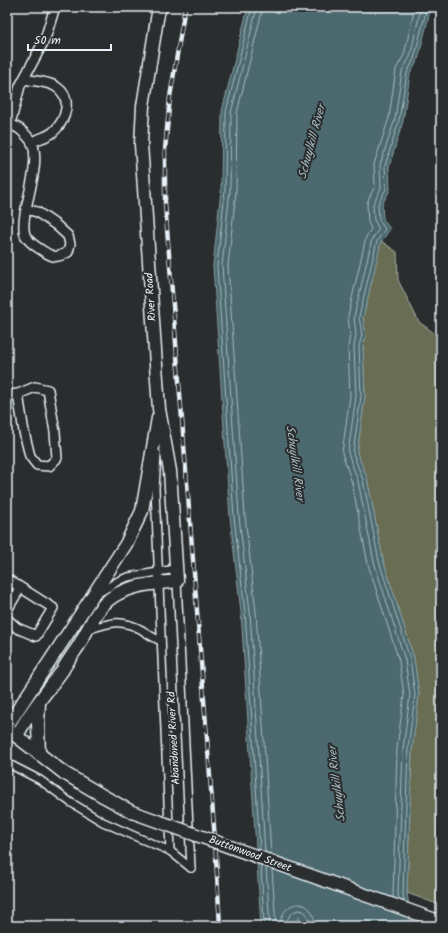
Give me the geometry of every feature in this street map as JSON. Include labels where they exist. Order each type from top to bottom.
[{"type":"street","points":[[26,209],[37,212],[56,225],[68,236],[70,244],[68,252],[59,257],[50,256],[32,244],[25,234],[24,220],[26,209],[35,166],[35,152],[32,142],[20,130],[8,124],[20,86],[45,39],[55,7]]},
{"type":"street","name":"River Road","points":[[159,9],[143,106],[141,144],[159,409],[170,471],[176,575]]},
{"type":"street","points":[[24,79],[53,85],[62,91],[66,102],[65,115],[59,125],[51,134],[32,142]]},
{"type":"street","points":[[7,395],[18,394],[35,387],[48,390],[55,432],[57,458],[49,466],[37,465],[30,456],[24,432],[18,394]]},
{"type":"street","points":[[7,727],[126,544],[142,511],[159,409]]},
{"type":"street","name":"Abandoned River Rd","points":[[159,409],[155,489],[170,851]]},
{"type":"street","points":[[91,598],[120,580],[128,577],[158,577],[176,575]]},
{"type":"street","name":"Abandoned River Rd","points":[[7,763],[40,780],[70,802],[103,822],[170,851],[191,868],[186,745],[176,575]]},
{"type":"street","points":[[17,736],[24,722],[62,670],[100,609],[113,596],[158,577]]},
{"type":"street","points":[[7,579],[52,608],[36,636],[17,628],[7,619]]},
{"type":"street","points":[[7,610],[20,588]]},
{"type":"street","points":[[87,630],[118,622],[130,625],[143,631],[150,637],[161,640]]},
{"type":"street","points":[[7,709],[25,699]]},
{"type":"street","points":[[39,702],[39,754]]},
{"type":"street","name":"Buttonwood Street","points":[[7,727],[64,773],[132,812],[441,922]]},
{"type":"green space","points":[[381,241],[397,252],[398,280],[419,322],[441,338],[441,629],[437,904],[407,893],[412,750],[419,695],[414,658],[383,560],[367,478],[357,453],[365,396],[363,346],[366,336],[363,318]]},
{"type":"water","name":"Schuylkill River","points":[[248,7],[432,7],[418,60],[410,74],[403,121],[389,167],[390,190],[382,204],[383,219],[390,229],[381,242],[363,318],[366,336],[363,346],[365,396],[357,453],[367,478],[383,560],[414,658],[419,695],[412,750],[407,893],[412,926],[300,926],[299,917],[295,926],[261,926],[241,612],[230,517],[213,266],[221,190],[222,111]]},
{"type":"railway","points":[[185,7],[170,97],[165,150],[165,203],[215,840],[220,926]]}]
